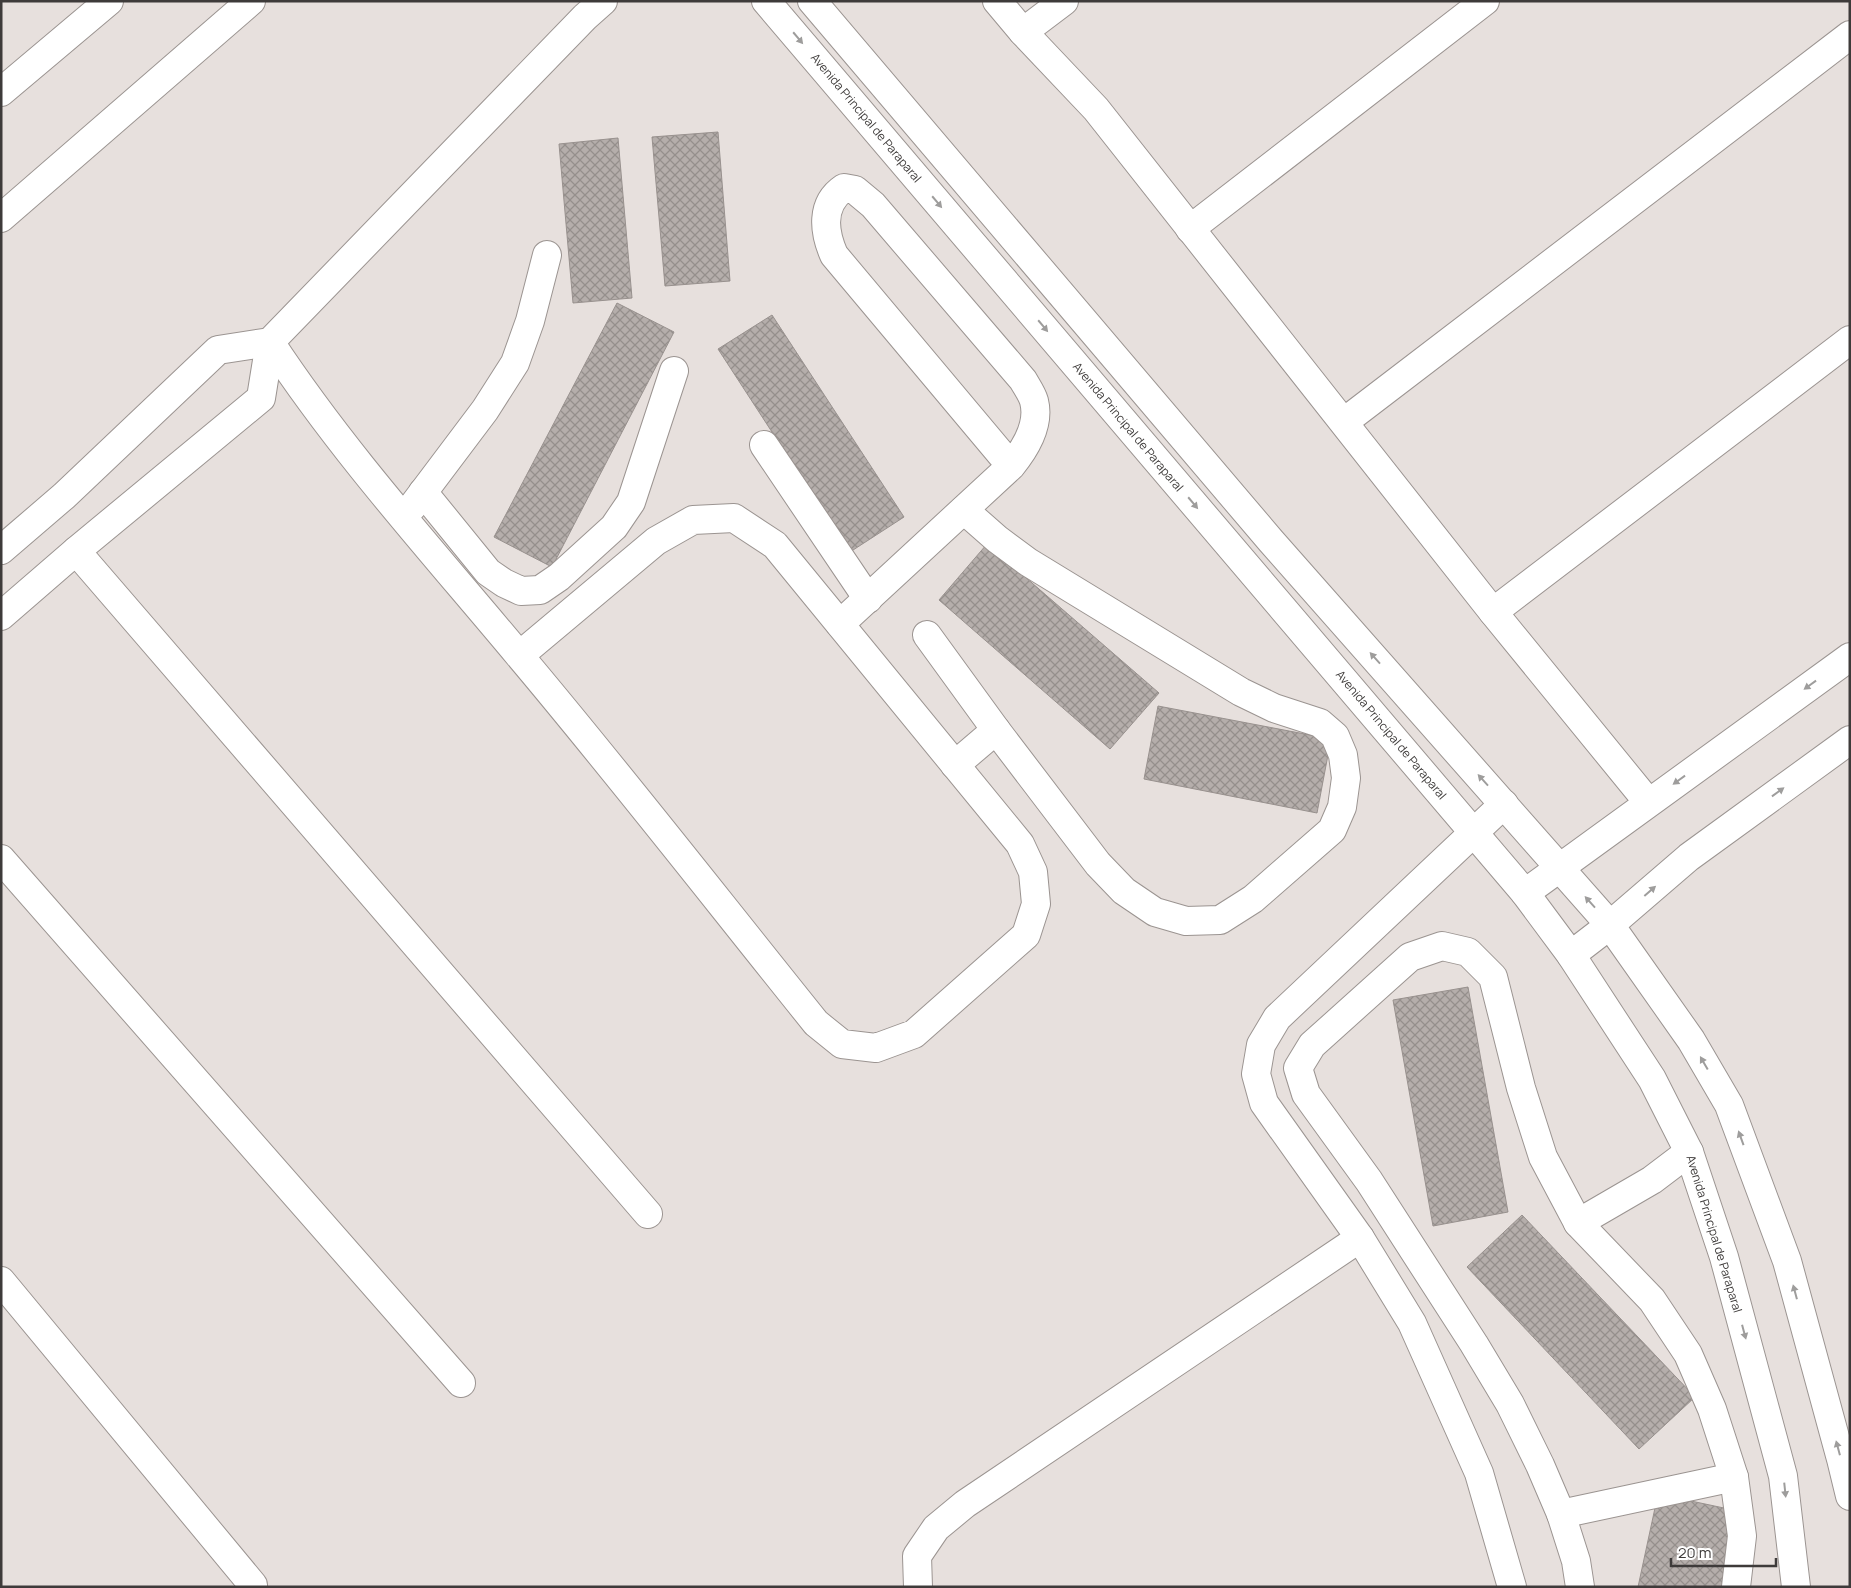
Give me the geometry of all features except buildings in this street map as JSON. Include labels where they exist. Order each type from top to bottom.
[{"type":"street","points":[[1,92],[110,1]]},
{"type":"street","points":[[1,218],[250,1]]},
{"type":"street","points":[[1,616],[261,398],[270,342],[578,24],[603,1]]},
{"type":"street","name":"Avenida Principal de Paraparal","points":[[766,1],[1525,893],[1571,955],[1652,1079],[1689,1152],[1724,1257],[1783,1476],[1796,1587]]},
{"type":"street","points":[[812,1],[1271,541],[1610,925],[1691,1040],[1729,1105],[1787,1261],[1850,1496]]},
{"type":"street","points":[[997,1],[1023,32],[1096,109],[1493,612],[1648,802]]},
{"type":"street","points":[[1023,32],[1064,1]]},
{"type":"street","points":[[1190,229],[1485,1]]},
{"type":"street","points":[[1344,422],[1850,35]]},
{"type":"street","points":[[840,624],[1011,466],[1022,453],[1034,427],[1034,402],[1023,380],[872,205],[855,190],[844,188],[834,194],[825,224],[827,240],[834,255],[1011,466]]},
{"type":"street","points":[[404,518],[485,410],[515,363],[530,321],[547,255]]},
{"type":"street","points":[[1493,612],[1850,340]]},
{"type":"street","points":[[270,342],[295,380],[404,518],[520,655],[816,1022],[842,1044],[876,1048],[914,1034],[1026,935],[1036,904],[1033,872],[1020,844],[775,545],[734,518],[693,520],[656,541],[520,655]]},
{"type":"street","points":[[1,550],[64,496],[218,350],[270,342]]},
{"type":"street","points":[[423,492],[488,572],[504,583],[521,591],[540,590],[559,577],[614,527],[631,502],[674,371]]},
{"type":"street","points":[[764,445],[868,599]]},
{"type":"street","points":[[926,635],[1098,864],[1124,891],[1155,912],[1186,921],[1220,920],[1253,899],[1332,830],[1342,807],[1346,778],[1343,755],[1335,736],[1320,723],[1274,708],[1241,692],[1028,562],[997,539],[964,510]]},
{"type":"street","points":[[76,552],[648,1214]]},
{"type":"street","points":[[1525,893],[1850,657]]},
{"type":"street","points":[[955,765],[996,730]]},
{"type":"street","points":[[1571,955],[1610,925],[1689,857],[1850,740]]},
{"type":"street","points":[[1504,804],[1277,1018],[1261,1045],[1256,1074],[1264,1103],[1360,1238],[1412,1323],[1479,1473],[1512,1587]]},
{"type":"street","points":[[1,859],[461,1384]]},
{"type":"street","points":[[1580,1587],[1576,1561],[1561,1514],[1540,1464],[1510,1404],[1474,1344],[1369,1181],[1306,1094],[1298,1068],[1312,1045],[1410,957],[1442,946],[1468,952],[1493,977],[1521,1088],[1543,1157],[1578,1223],[1652,1300],[1688,1354],[1712,1408],[1734,1477],[1742,1536],[1736,1587]]},
{"type":"street","points":[[1578,1223],[1652,1180],[1689,1152]]},
{"type":"street","points":[[918,1587],[917,1556],[936,1528],[965,1504],[1360,1238]]},
{"type":"street","points":[[1,1281],[253,1585]]},
{"type":"street","points":[[1561,1514],[1734,1477]]}]
